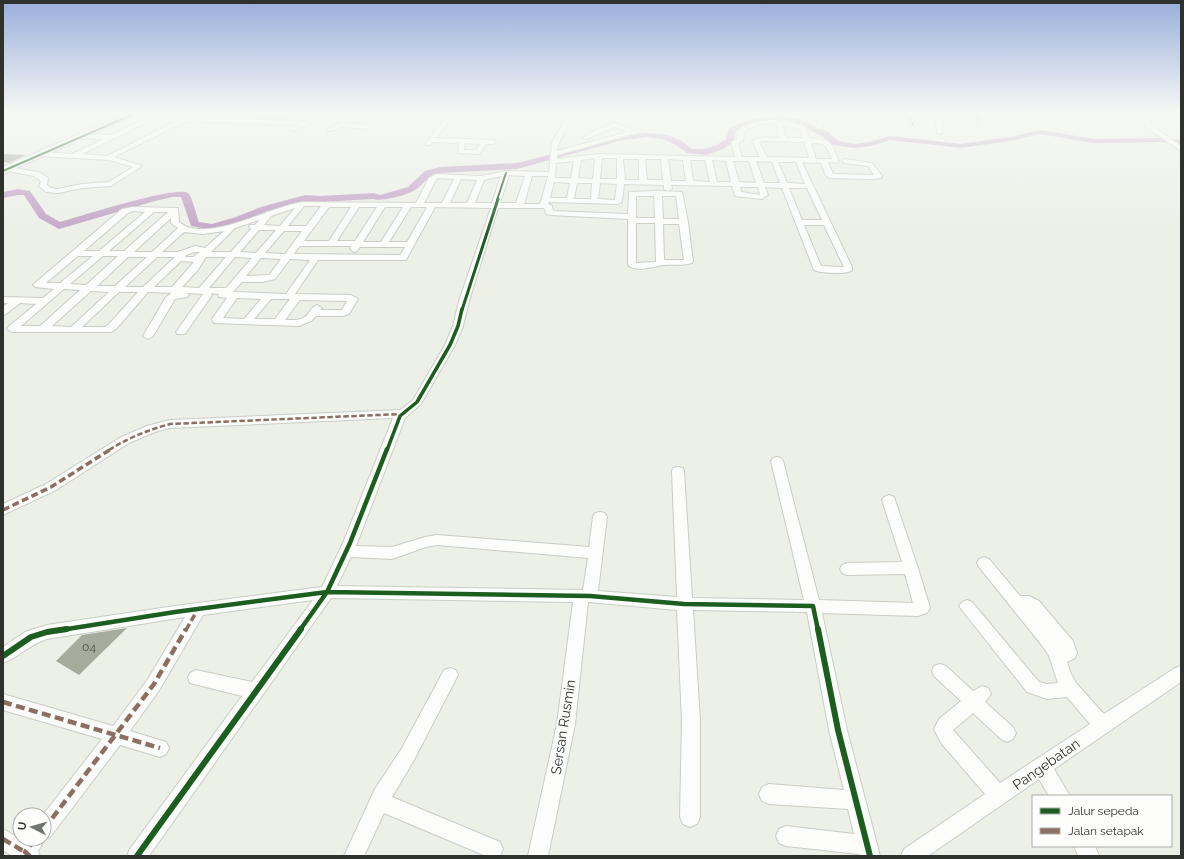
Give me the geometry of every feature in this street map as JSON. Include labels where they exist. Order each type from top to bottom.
[{"type":"highway","points":[[5,170],[42,153]]},
{"type":"highway","points":[[5,170],[42,154]]},
{"type":"street","points":[[73,156],[79,153]]},
{"type":"street","points":[[109,158],[118,153]]},
{"type":"street","points":[[554,153],[551,177],[545,202],[550,213],[684,222]]},
{"type":"street","points":[[554,157],[566,153]]},
{"type":"street","points":[[738,153],[739,158]]},
{"type":"street","points":[[763,153],[764,159]]},
{"type":"street","points":[[811,153],[813,160]]},
{"type":"street","points":[[832,153],[836,161]]},
{"type":"street","points":[[5,170],[40,176],[45,180],[44,186],[48,190],[58,191],[82,186],[113,184],[139,166],[109,158],[42,154]]},
{"type":"street","points":[[594,202],[598,181],[599,156]]},
{"type":"street","points":[[554,157],[578,158],[620,156],[739,158],[752,159],[823,160],[836,161],[857,159],[870,164],[878,176],[830,176],[823,160]]},
{"type":"street","points":[[176,210],[176,223],[182,228],[190,231],[203,232],[234,226],[302,204],[519,206],[545,202],[617,202],[619,200],[621,181],[620,156]]},
{"type":"street","points":[[642,157],[643,182]]},
{"type":"street","points":[[620,191],[668,190],[664,157]]},
{"type":"street","points":[[570,201],[578,158]]},
{"type":"street","points":[[686,158],[690,183]]},
{"type":"street","points":[[708,158],[714,184]]},
{"type":"street","points":[[729,158],[739,195],[762,197],[764,196],[752,159]]},
{"type":"street","points":[[774,159],[817,268],[822,270],[848,270],[848,267],[798,160]]},
{"type":"street","points":[[846,161],[854,177]]},
{"type":"street","points":[[419,205],[435,176],[481,178],[506,173],[529,173],[574,181],[810,186]]},
{"type":"street","points":[[137,856],[327,592],[346,551],[399,417],[417,402],[450,345],[458,326],[464,301],[471,284],[494,206],[506,173]]},
{"type":"street","points":[[519,206],[529,173]]},
{"type":"street","points":[[445,205],[458,177]]},
{"type":"street","points":[[470,205],[481,178]]},
{"type":"street","points":[[658,193],[660,264]]},
{"type":"street","points":[[658,193],[680,195],[689,261],[653,266],[631,264],[632,218],[632,194],[658,193]]},
{"type":"street","points":[[302,204],[259,256],[241,281],[218,321],[299,323],[308,319],[326,297]]},
{"type":"street","points":[[299,243],[308,229],[330,204]]},
{"type":"street","points":[[148,336],[171,297],[176,294],[229,291],[241,281],[270,278],[330,204]]},
{"type":"street","points":[[332,243],[357,204]]},
{"type":"street","points":[[348,258],[383,204]]},
{"type":"street","points":[[384,244],[408,205]]},
{"type":"street","points":[[183,254],[187,260],[203,255],[234,254],[259,256],[403,258],[432,206]]},
{"type":"street","points":[[176,210],[133,209],[127,211],[38,284],[89,289],[351,298],[353,300],[344,313],[313,313]]},
{"type":"street","points":[[7,328],[44,301],[153,210]]},
{"type":"street","points":[[43,329],[176,210]]},
{"type":"street","points":[[181,332],[204,293],[234,254],[269,215]]},
{"type":"street","points":[[800,222],[827,223]]},
{"type":"street","points":[[174,291],[194,269],[203,255],[234,226],[308,229]]},
{"type":"street","points":[[73,330],[118,290],[182,228]]},
{"type":"street","points":[[7,328],[104,330],[110,328],[145,290],[188,249],[203,232]]},
{"type":"street","points":[[299,243],[411,245]]},
{"type":"street","points":[[76,253],[183,254]]},
{"type":"street","points":[[247,321],[289,256]]},
{"type":"street","points":[[278,322],[316,257]]},
{"type":"street","points":[[3,300],[44,301]]},
{"type":"street","points":[[3,312],[18,300]]},
{"type":"street","points":[[3,510],[51,487],[125,440],[163,426],[275,419],[399,417]]},
{"type":"street","points":[[777,461],[813,606],[838,730],[869,851],[786,836]]},
{"type":"street","points":[[678,471],[691,721],[690,817]]},
{"type":"street","points":[[3,656],[31,637],[47,632],[198,609],[327,592],[585,596],[684,604],[813,606],[920,610],[922,607],[889,500]]},
{"type":"street","name":"Sersan Rusmin","points":[[538,856],[566,724],[585,596],[596,553],[600,517]]},
{"type":"street","points":[[346,551],[392,553],[425,542],[438,540],[596,553]]},
{"type":"street","points":[[984,563],[1050,643],[1057,654],[1063,676],[1070,688],[1102,725]]},
{"type":"street","points":[[847,569],[911,568]]},
{"type":"street","points":[[967,606],[1033,687],[1039,691],[1047,693],[1070,688]]},
{"type":"street","points":[[52,819],[154,684],[198,609]]},
{"type":"street","points":[[940,671],[977,698],[1006,733]]},
{"type":"street","name":"Pangebatan","points":[[911,856],[1041,766],[1181,673]]},
{"type":"street","points":[[354,856],[380,802],[408,754],[450,675]]},
{"type":"street","points":[[196,678],[256,691]]},
{"type":"street","points":[[977,698],[944,725],[943,729],[947,737],[999,796]]},
{"type":"street","points":[[3,702],[160,748]]},
{"type":"street","points":[[1041,766],[1059,795]]},
{"type":"street","points":[[769,794],[856,800]]},
{"type":"street","points":[[380,802],[493,849]]},
{"type":"street","points":[[3,839],[30,849]]},
{"type":"building","points":[[3,154],[26,155],[9,163],[3,162]]},
{"type":"building","points":[[127,628],[79,675],[56,661],[82,635]]},
{"type":"waterway","points":[[3,195],[18,192],[27,193],[42,216],[59,226],[152,199],[173,194],[185,195],[195,224],[212,227],[240,219],[264,209],[305,198],[320,199],[374,196],[380,198],[411,189],[428,173],[440,170],[517,166],[566,153]]},
{"type":"marked path","points":[[3,510],[51,487],[125,440],[151,429],[170,424],[401,414]]},
{"type":"marked path","points":[[52,819],[154,684],[198,609]]},
{"type":"marked path","points":[[3,702],[160,748]]},
{"type":"marked path","points":[[3,839],[25,852]]},
{"type":"marked path","points":[[29,847],[25,852],[30,856]]},
{"type":"cycle path","points":[[3,171],[44,153]]},
{"type":"cycle path","points":[[137,856],[327,592],[350,543],[400,416],[417,402],[450,345],[458,326],[464,301],[506,173]]},
{"type":"cycle path","points":[[3,656],[31,637],[47,632],[175,612],[327,592],[590,596],[684,604],[813,606],[838,730],[870,856]]}]
